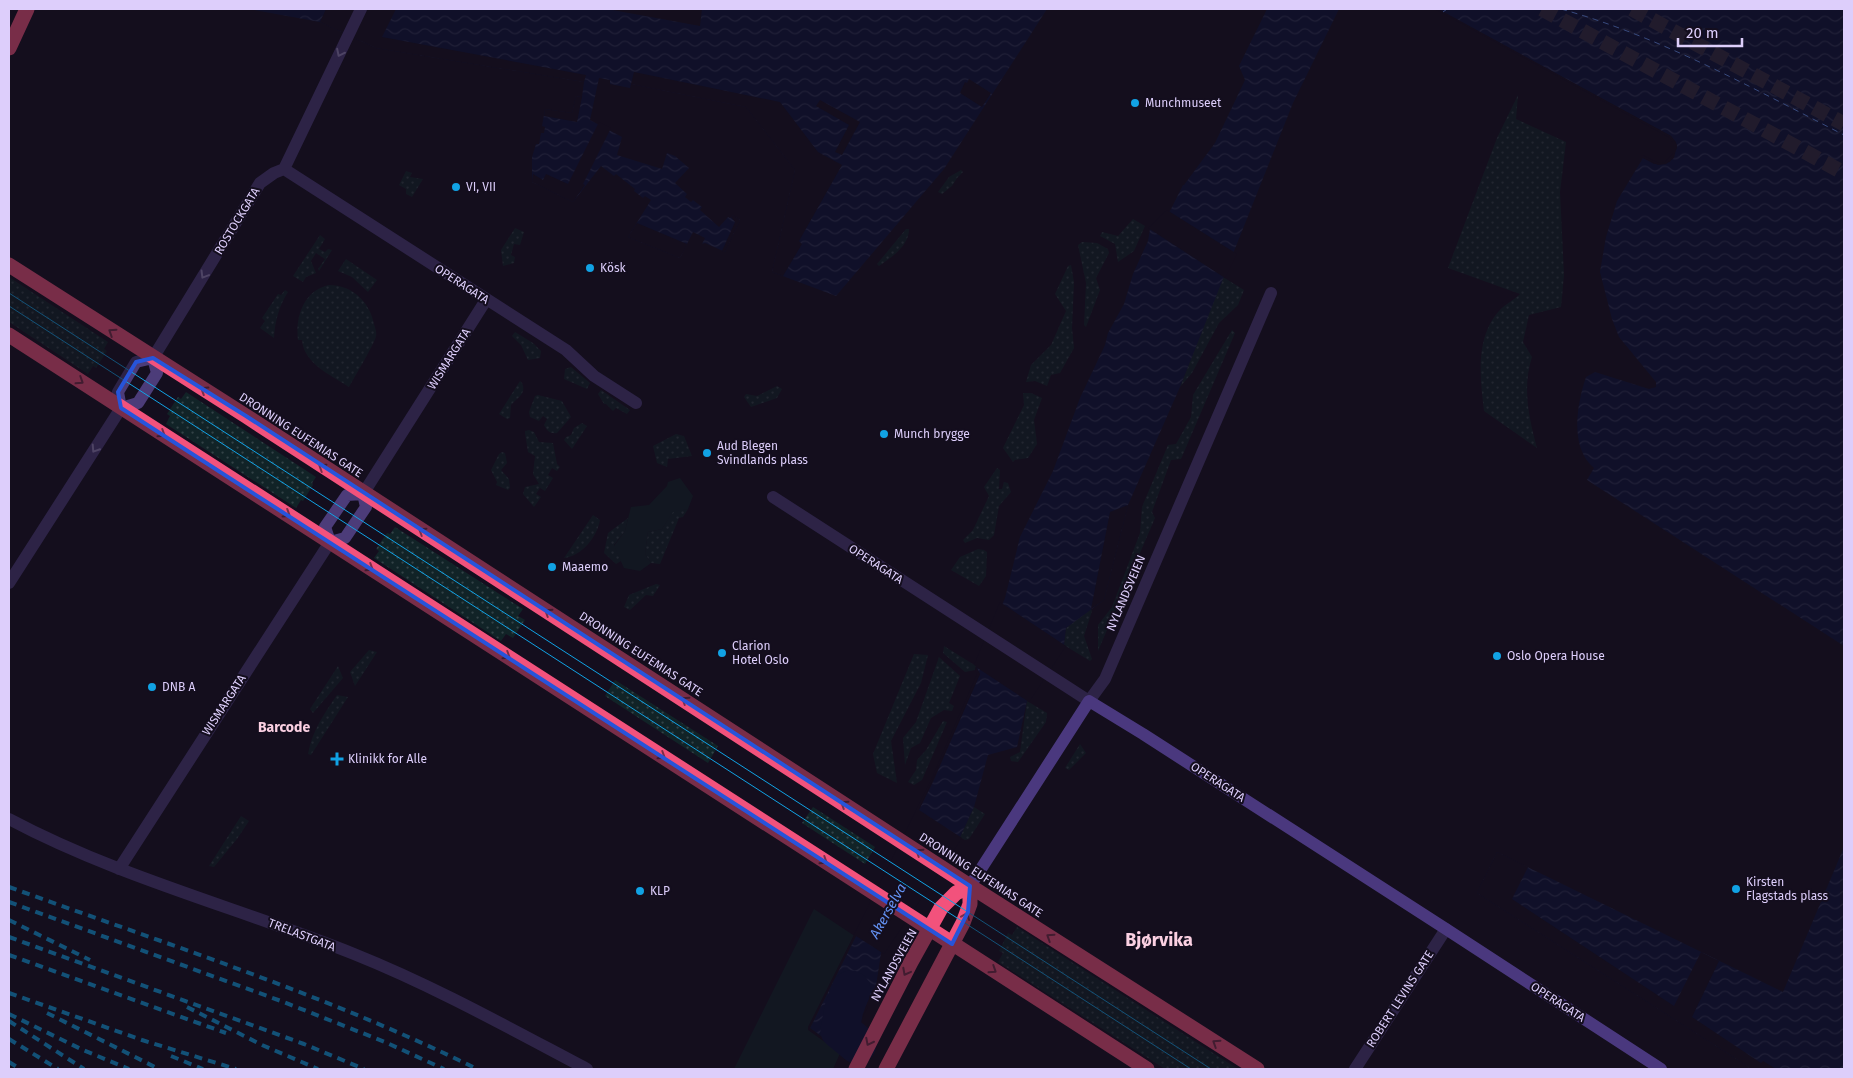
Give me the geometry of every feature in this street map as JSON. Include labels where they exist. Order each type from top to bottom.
[{"type":"highway","points":[[9,48],[27,9]]},
{"type":"highway","name":"DRONNING EUFEMIAS GATE","points":[[9,265],[246,416],[363,494],[970,886],[1257,1069]]},
{"type":"highway","points":[[9,335],[1147,1069]]},
{"type":"highway","name":"NYLANDSVEIEN","points":[[856,1069],[883,1015],[948,900],[956,893],[970,886],[968,912],[886,1069]]},
{"type":"main road","name":"NYLANDSVEIEN","points":[[970,886],[1089,701]]},
{"type":"main road","name":"OPERAGATA","points":[[1089,701],[1661,1069]]},
{"type":"street","points":[[284,169],[361,9]]},
{"type":"street","name":"OPERAGATA","points":[[284,169],[566,350],[594,376],[636,403]]},
{"type":"street","name":"ROSTOCKGATA","points":[[121,408],[138,404],[157,373],[153,358],[260,183],[274,173],[284,169]]},
{"type":"street","name":"NYLANDSVEIEN","points":[[1089,701],[1105,679],[1271,293]]},
{"type":"street","name":"WISMARGATA","points":[[119,869],[330,542],[345,538],[366,507],[363,494],[486,300]]},
{"type":"street","points":[[9,583],[121,408],[118,392],[136,362],[153,358]]},
{"type":"street","points":[[330,542],[324,527],[346,495],[363,494]]},
{"type":"street","name":"OPERAGATA","points":[[773,497],[1089,701]]},
{"type":"street","name":"TRELASTGATA","points":[[9,819],[119,869],[275,924],[379,965],[479,1013],[587,1069]]},
{"type":"street","name":"ROBERT LEVINS GATE","points":[[1355,1069],[1446,929]]},
{"type":"highlighted area","points":[[153,358],[246,416],[970,886],[968,912],[952,944],[121,408],[118,392],[136,362]]},
{"type":"shaded area","points":[[1518,95],[1516,119],[1566,142],[1560,192],[1564,275],[1561,307],[1529,315],[1523,342],[1532,357],[1527,380],[1527,392],[1529,414],[1537,448],[1484,411],[1481,359],[1486,333],[1499,311],[1520,294],[1448,268],[1497,138]]},
{"type":"shaded area","points":[[961,170],[963,172],[952,186],[942,194],[938,192],[949,177]]},
{"type":"shaded area","points":[[406,171],[412,173],[410,177],[423,179],[412,197],[406,194],[406,189],[399,185]]},
{"type":"shaded area","points":[[1133,219],[1145,226],[1134,251],[1118,262],[1115,244],[1100,236],[1102,232],[1118,236]]},
{"type":"shaded area","points":[[515,228],[524,232],[520,245],[514,244],[511,255],[515,257],[514,263],[503,266],[501,250]]},
{"type":"shaded area","points":[[906,229],[909,229],[908,235],[903,246],[879,266],[877,264]]},
{"type":"shaded area","points":[[320,235],[325,239],[319,249],[325,252],[328,249],[332,250],[319,271],[318,269],[325,259],[316,253],[311,261],[316,273],[306,277],[303,282],[293,276]]},
{"type":"shaded area","points":[[1082,242],[1097,243],[1108,249],[1109,253],[1096,278],[1100,290],[1086,327],[1084,325],[1086,283],[1078,245]]},
{"type":"shaded area","points":[[346,259],[377,280],[368,292],[352,277],[338,271]]},
{"type":"shaded area","points":[[1071,265],[1074,282],[1072,328],[1074,348],[1060,373],[1051,375],[1047,386],[1035,381],[1026,382],[1031,365],[1051,345],[1066,311],[1055,294],[1068,266]]},
{"type":"shaded area","points":[[9,277],[108,342],[104,349],[107,351],[96,368],[93,366],[88,374],[9,322]]},
{"type":"shaded area","points":[[1223,277],[1244,290],[1238,305],[1219,323],[1192,373],[1180,387]]},
{"type":"shaded area","points":[[329,285],[345,288],[359,296],[369,309],[376,330],[372,346],[349,387],[313,362],[304,348],[302,340],[298,340],[298,322],[303,306],[313,292]]},
{"type":"shaded area","points":[[285,290],[288,292],[278,314],[274,338],[260,328],[265,321],[262,318],[278,294],[281,295]]},
{"type":"shaded area","points":[[1232,330],[1235,333],[1181,459],[1171,460],[1152,512],[1155,518],[1098,651],[1098,625],[1112,607],[1140,533],[1142,507],[1168,445],[1176,444],[1191,417],[1193,395]]},
{"type":"shaded area","points":[[515,332],[533,343],[541,351],[540,358],[528,360],[521,345],[512,336]]},
{"type":"shaded area","points":[[571,367],[590,383],[587,389],[564,379],[565,369]]},
{"type":"shaded area","points":[[520,381],[523,387],[522,393],[511,405],[510,418],[507,419],[499,414]]},
{"type":"shaded area","points":[[777,386],[782,389],[777,398],[751,407],[744,397],[746,394],[757,396]]},
{"type":"shaded area","points":[[601,390],[630,410],[627,414],[616,408],[613,411],[604,404],[598,394]]},
{"type":"shaded area","points":[[186,392],[316,477],[303,501],[301,500],[296,508],[166,424],[170,416],[167,414],[178,397],[181,399]]},
{"type":"shaded area","points":[[1023,393],[1031,393],[1042,398],[1034,420],[1037,444],[1028,458],[1013,462],[1003,448],[1024,405]]},
{"type":"shaded area","points":[[538,395],[562,401],[571,417],[557,433],[546,429],[544,425],[547,419],[543,416],[539,421],[530,417],[529,412],[535,396]]},
{"type":"shaded area","points":[[582,423],[587,426],[572,449],[564,440],[571,435],[574,428]]},
{"type":"shaded area","points":[[525,431],[534,432],[539,442],[553,443],[557,464],[560,467],[557,471],[552,468],[548,475],[553,478],[545,491],[540,488],[536,494],[541,497],[534,507],[523,494],[525,487],[539,484],[533,474],[535,456],[528,452]]},
{"type":"shaded area","points":[[676,434],[684,436],[692,456],[668,459],[667,467],[657,463],[653,446]]},
{"type":"shaded area","points":[[505,453],[507,463],[501,470],[509,479],[510,488],[508,490],[496,485],[497,482],[491,470],[499,454]]},
{"type":"shaded area","points":[[997,468],[1000,470],[999,489],[1002,489],[1004,482],[1008,483],[1011,492],[999,506],[994,535],[989,540],[977,538],[965,543],[963,540],[973,530],[989,496],[984,487]]},
{"type":"shaded area","points":[[680,478],[693,496],[688,509],[673,512],[662,529],[648,532],[645,554],[651,563],[640,571],[624,568],[614,546],[625,531],[631,507],[649,505],[667,486],[668,482]]},
{"type":"shaded area","points":[[688,509],[683,517],[679,518],[660,564],[651,563],[645,554],[648,532],[662,529],[673,511]]},
{"type":"shaded area","points":[[593,515],[600,520],[596,533],[588,545],[577,554],[564,558]]},
{"type":"shaded area","points":[[628,518],[625,531],[614,545],[621,561],[616,564],[604,553],[608,533]]},
{"type":"shaded area","points":[[395,527],[523,609],[518,616],[525,620],[513,638],[506,634],[501,641],[374,558],[379,551],[376,549],[387,533],[390,534]]},
{"type":"shaded area","points":[[978,549],[987,552],[986,576],[979,586],[951,570],[960,557]]},
{"type":"shaded area","points":[[656,584],[660,585],[653,596],[646,595],[630,610],[624,607],[629,595]]},
{"type":"shaded area","points":[[1091,609],[1084,636],[1092,659],[1090,661],[1064,645],[1066,628]]},
{"type":"shaded area","points":[[944,646],[976,666],[975,670],[965,672],[943,653]]},
{"type":"shaded area","points":[[369,650],[377,652],[355,686],[350,672]]},
{"type":"shaded area","points":[[914,654],[928,655],[921,683],[891,741],[897,783],[877,773],[873,754]]},
{"type":"shaded area","points":[[939,657],[960,676],[949,703],[954,706],[952,711],[944,710],[931,718],[920,743],[911,748],[905,765],[903,738],[916,722]]},
{"type":"shaded area","points":[[338,666],[343,678],[313,713],[310,709]]},
{"type":"shaded area","points":[[615,680],[718,746],[708,763],[605,696]]},
{"type":"shaded area","points":[[337,695],[348,697],[311,755],[308,754],[316,730]]},
{"type":"shaded area","points":[[1027,701],[1047,713],[1046,722],[1018,762],[1011,761],[1010,757],[1020,752]]},
{"type":"shaded area","points":[[943,721],[947,722],[922,780],[914,785],[908,782],[916,770],[917,760],[926,750]]},
{"type":"shaded area","points":[[1080,744],[1086,753],[1069,770],[1065,768]]},
{"type":"shaded area","points":[[813,807],[875,847],[865,864],[802,823]]},
{"type":"shaded area","points":[[974,807],[985,814],[969,839],[965,840],[960,837]]},
{"type":"shaded area","points":[[241,816],[249,821],[214,867],[209,866]]},
{"type":"shaded area","points":[[814,909],[856,937],[841,1051],[833,1069],[734,1069]]},
{"type":"shaded area","points":[[1017,927],[1238,1069],[1165,1069],[998,962],[1003,953],[999,951],[1008,933],[1012,935]]},
{"type":"water","points":[[249,9],[607,9],[700,26],[702,9],[1047,9],[944,169],[836,296],[772,272],[795,170],[746,107],[631,84],[630,88],[610,84],[610,80],[599,78],[590,120],[622,137],[617,155],[662,169],[667,153],[675,156],[689,168],[675,183],[687,194],[685,197],[702,207],[700,210],[719,227],[728,217],[730,218],[733,215],[740,220],[725,252],[705,243],[702,244],[705,238],[693,232],[680,258],[628,237],[651,200],[645,196],[643,198],[616,174],[614,176],[601,166],[573,202],[532,182],[532,157],[536,144],[539,144],[541,133],[544,133],[545,127],[542,126],[545,109],[572,113],[576,96],[582,97],[584,82],[376,48],[320,22]]},
{"type":"water","points":[[1267,9],[1339,9],[1293,103],[1180,387],[1128,505],[1104,600],[1066,628],[1064,645],[1027,701],[1017,747],[988,755],[974,807],[960,837],[881,953],[876,986],[841,1051],[810,1028],[933,782],[980,674],[976,666],[1005,598],[1020,537],[1053,471],[1080,398],[1105,345],[1108,333],[1124,304],[1133,274],[1148,241],[1150,229],[1170,211],[1183,185],[1215,143],[1245,80],[1239,66]]},
{"type":"water","points":[[1438,9],[1844,9],[1844,646],[1587,480],[1594,468],[1586,459],[1581,449],[1577,425],[1580,400],[1586,377],[1595,372],[1649,389],[1656,387],[1656,382],[1619,337],[1612,319],[1600,272],[1606,237],[1617,201],[1643,158],[1654,164],[1670,162],[1677,148],[1676,142],[1671,136]]},
{"type":"water","points":[[1844,847],[1844,1069],[1748,1069],[1749,1067],[1477,893],[1497,852],[1783,992]]},
{"type":"pier","points":[[326,9],[396,9],[382,37],[586,75],[584,82],[376,48],[320,22]]},
{"type":"pier","points":[[1435,9],[1671,136],[1677,145],[1674,158],[1666,164],[1658,165],[1643,158],[1641,156],[1643,155],[1658,163],[1665,162],[1673,153],[1673,143],[1670,138]]},
{"type":"pier","points":[[634,72],[780,102],[818,152],[842,165],[799,241],[802,244],[783,276],[772,272],[795,170],[746,107],[631,84]]},
{"type":"pier","points":[[969,79],[991,93],[982,107],[960,93],[965,82],[967,83]]},
{"type":"pier","points":[[576,96],[582,97],[577,122],[544,116],[545,109],[572,113]]},
{"type":"pier","points":[[820,100],[860,122],[842,155],[835,152],[849,125],[816,106]]},
{"type":"pier","points":[[599,122],[611,128],[583,184],[585,185],[573,202],[532,182],[533,174],[543,180],[546,174],[568,184]]},
{"type":"pier","points":[[1167,210],[1237,254],[1225,278],[1148,228]]},
{"type":"pier","points":[[733,215],[740,220],[725,252],[722,251],[735,222],[731,217]]},
{"type":"pier","points":[[637,223],[687,244],[680,258],[628,237]]},
{"type":"pier","points":[[1128,505],[1104,600],[1091,609],[1110,512]]},
{"type":"pier","points":[[1000,602],[1066,646],[1029,702],[976,667],[980,674],[919,810],[962,838],[884,954],[856,936],[810,1028],[841,1051],[866,1006],[868,1007],[848,1045],[840,1053],[808,1030],[808,1027],[931,780],[977,674],[975,670],[976,666],[974,665]]},
{"type":"pier","points":[[1497,852],[1528,867],[1512,899],[1674,1006],[1701,952],[1719,961],[1692,1017],[1761,1063],[1763,1061],[1776,1069],[1748,1069],[1749,1067],[1477,893]]},
{"type":"waterway","name":"Akerselva","points":[[851,990],[844,1009],[840,1030],[857,1044]]},
{"type":"ferry route","points":[[1443,12],[1447,9]]},
{"type":"ferry route","points":[[1561,9],[1634,34],[1706,65],[1844,135]]},
{"type":"tunnel","points":[[1542,9],[1844,173]]},
{"type":"tunnel","points":[[1632,9],[1844,124]]},
{"type":"tram line","points":[[9,293],[1211,1069]]},
{"type":"tram line","points":[[9,306],[1191,1069]]},
{"type":"railway","points":[[9,887],[304,994],[363,1017],[477,1069]]},
{"type":"railway","points":[[9,902],[281,1001],[385,1042],[444,1069]]},
{"type":"railway","points":[[9,920],[90,960]]},
{"type":"railway","points":[[9,937],[304,1044],[364,1069]]},
{"type":"railway","points":[[9,955],[226,1033]]},
{"type":"railway","points":[[9,993],[142,1040],[236,1069]]},
{"type":"railway","points":[[187,1007],[262,1045],[318,1069]]},
{"type":"railway","points":[[47,1013],[159,1069]]},
{"type":"railway","points":[[9,1014],[83,1050],[129,1069]]},
{"type":"railway","points":[[9,1021],[84,1069]]},
{"type":"railway","points":[[9,1039],[58,1069]]},
{"type":"railway","points":[[171,1056],[203,1069]]},
{"type":"railway","points":[[9,1062],[20,1069]]},
{"type":"place","name":"Munchmuseet","points":[[1135,103]]},
{"type":"place","name":"VI, VII","points":[[456,187]]},
{"type":"place","name":"Kösk","points":[[590,268]]},
{"type":"place","name":"Munch brygge","points":[[884,434]]},
{"type":"place","name":"Aud Blegen Svindlands plass","points":[[707,453]]},
{"type":"place","name":"Maaemo","points":[[552,567]]},
{"type":"place","name":"Clarion Hotel Oslo","points":[[722,653]]},
{"type":"place","name":"Oslo Opera House","points":[[1497,656]]},
{"type":"place","name":"DNB A","points":[[152,687]]},
{"type":"place","name":"Klinikk for Alle","points":[[337,759]]},
{"type":"place","name":"Kirsten Flagstads plass","points":[[1736,889]]},
{"type":"place","name":"KLP","points":[[640,891]]},
{"type":"district","name":"Barcode","points":[[284,727]]},
{"type":"district","name":"Bjørvika","points":[[1159,940]]}]
